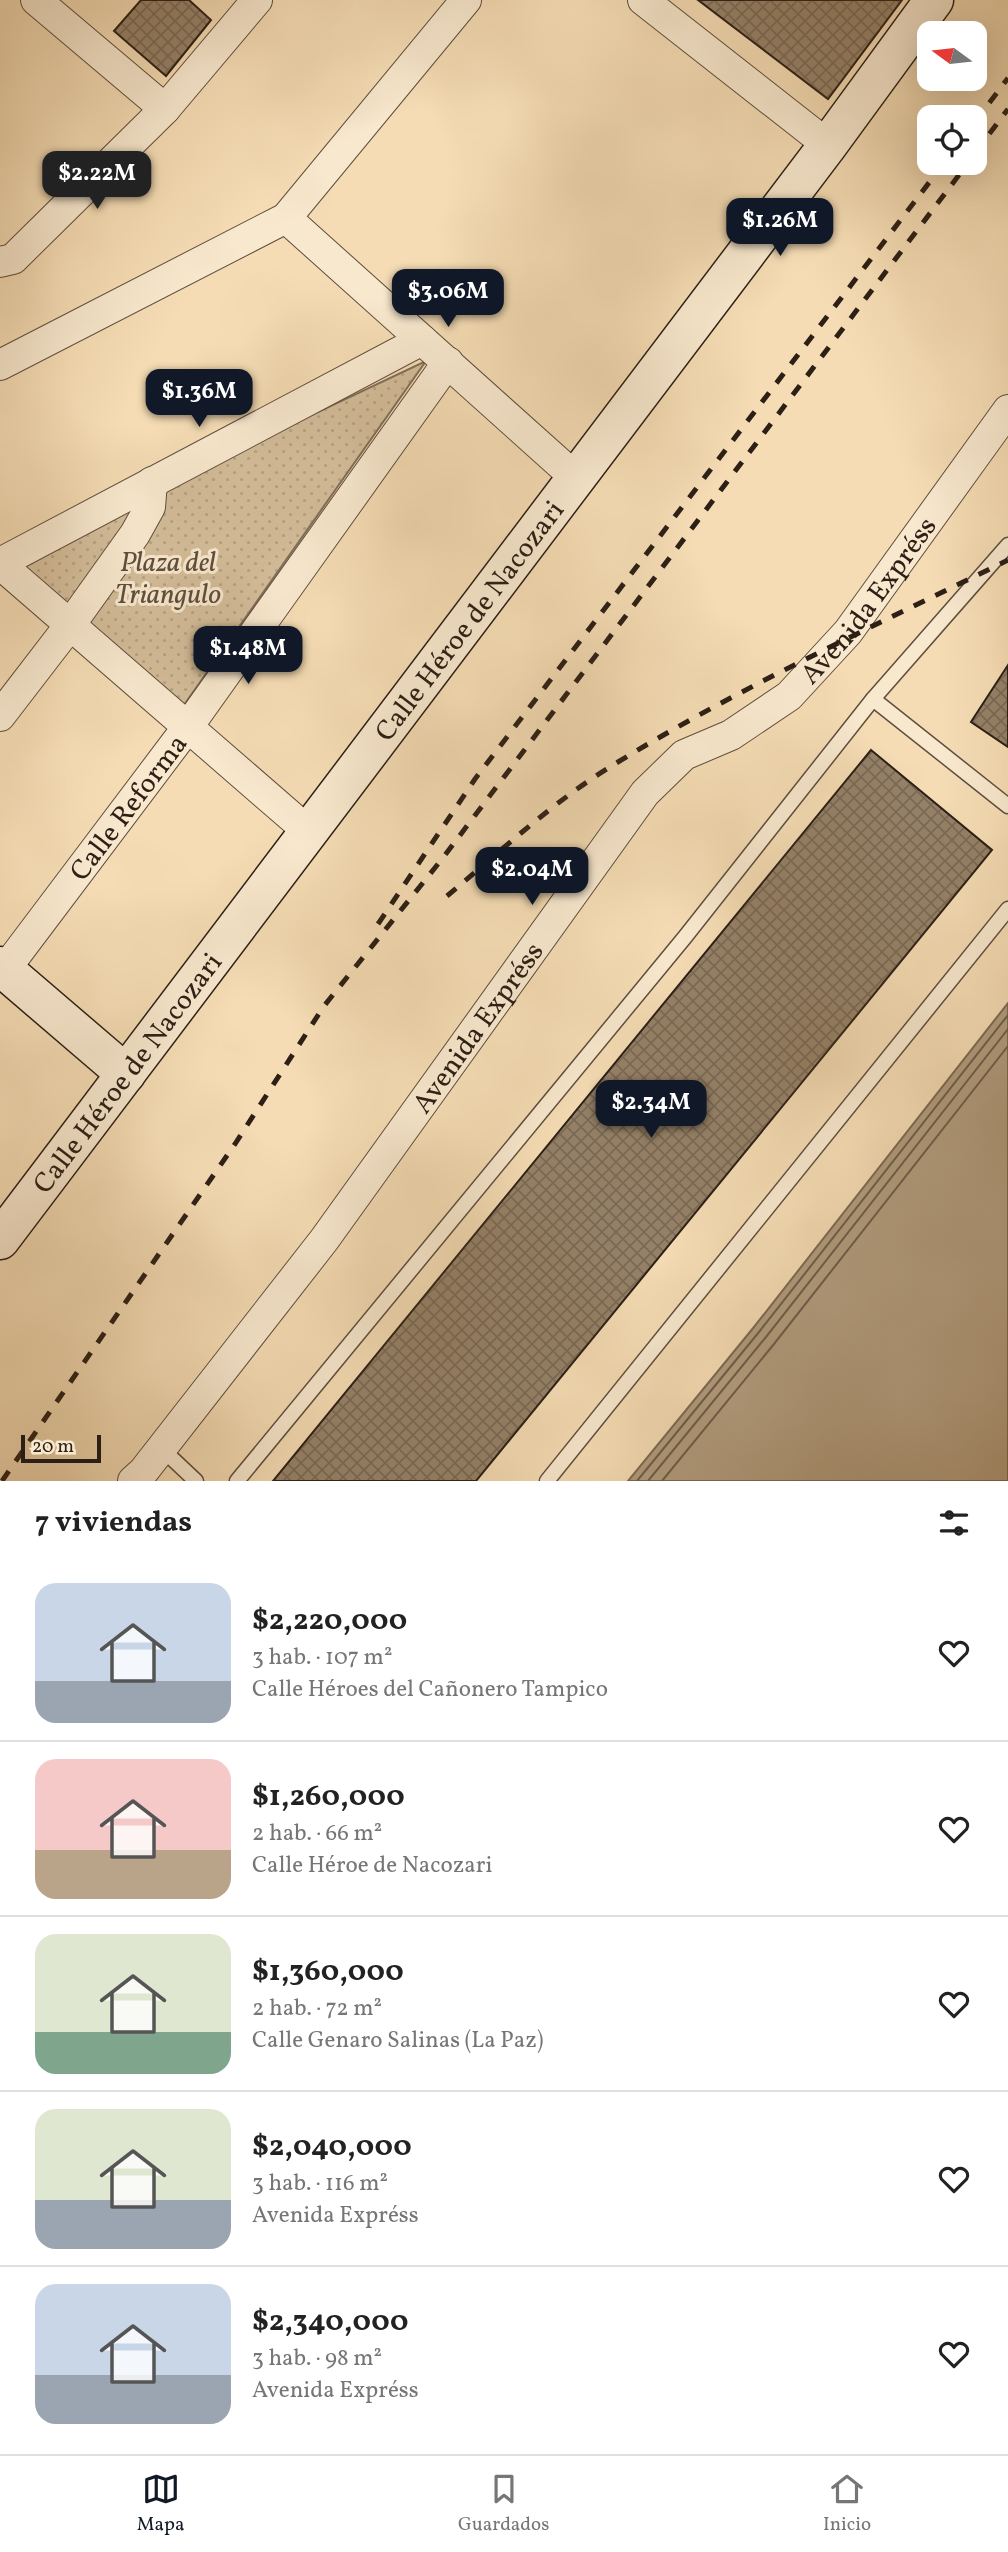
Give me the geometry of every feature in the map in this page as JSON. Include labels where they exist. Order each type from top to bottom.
[{"type":"street","points":[[36,0],[165,109]]},
{"type":"street","points":[[0,262],[13,259],[165,109],[257,0]]},
{"type":"street","points":[[0,365],[286,218],[466,0]]},
{"type":"street","points":[[643,0],[828,145]]},
{"type":"street","name":"Calle Héroe de Nacozari","points":[[0,1240],[828,145],[934,0]]},
{"type":"street","points":[[286,218],[576,478]]},
{"type":"street","points":[[309,832],[0,563],[422,340]]},
{"type":"street","name":"Calle Reforma","points":[[2,971],[187,728],[448,362]]},
{"type":"street","name":"Avenida Expréss","points":[[133,1481],[143,1472],[324,1240],[645,793],[684,755],[731,735],[789,696],[848,632],[1008,410]]},
{"type":"street","points":[[0,716],[135,534],[150,507],[152,482]]},
{"type":"street","points":[[2,971],[126,1074]]},
{"type":"lane","points":[[237,1481],[685,937],[873,699],[1008,545]]},
{"type":"lane","points":[[873,699],[1008,806]]},
{"type":"lane","points":[[547,1481],[1008,909]]},
{"type":"lane","points":[[161,1448],[196,1481]]},
{"type":"green space","name":"Plaza del Triangulo","points":[[426,361],[184,705],[9,558]]},
{"type":"water","points":[[1008,1003],[1008,1481],[628,1481],[754,1327]]},
{"type":"building","points":[[141,0],[189,0],[211,20],[166,76],[114,31]]},
{"type":"building","points":[[698,0],[902,0],[828,99]]},
{"type":"building","points":[[1008,665],[1008,747],[971,722]]},
{"type":"building","points":[[871,750],[992,850],[476,1481],[273,1481]]},
{"type":"railway","points":[[987,106],[1008,78]]},
{"type":"railway","points":[[987,137],[1008,109]]},
{"type":"railway","points":[[378,924],[475,779],[935,175]]},
{"type":"railway","points":[[2,1481],[235,1144],[324,1006],[442,859],[959,175]]},
{"type":"railway","points":[[447,896],[551,809],[618,762],[761,682],[1008,560]]}]
